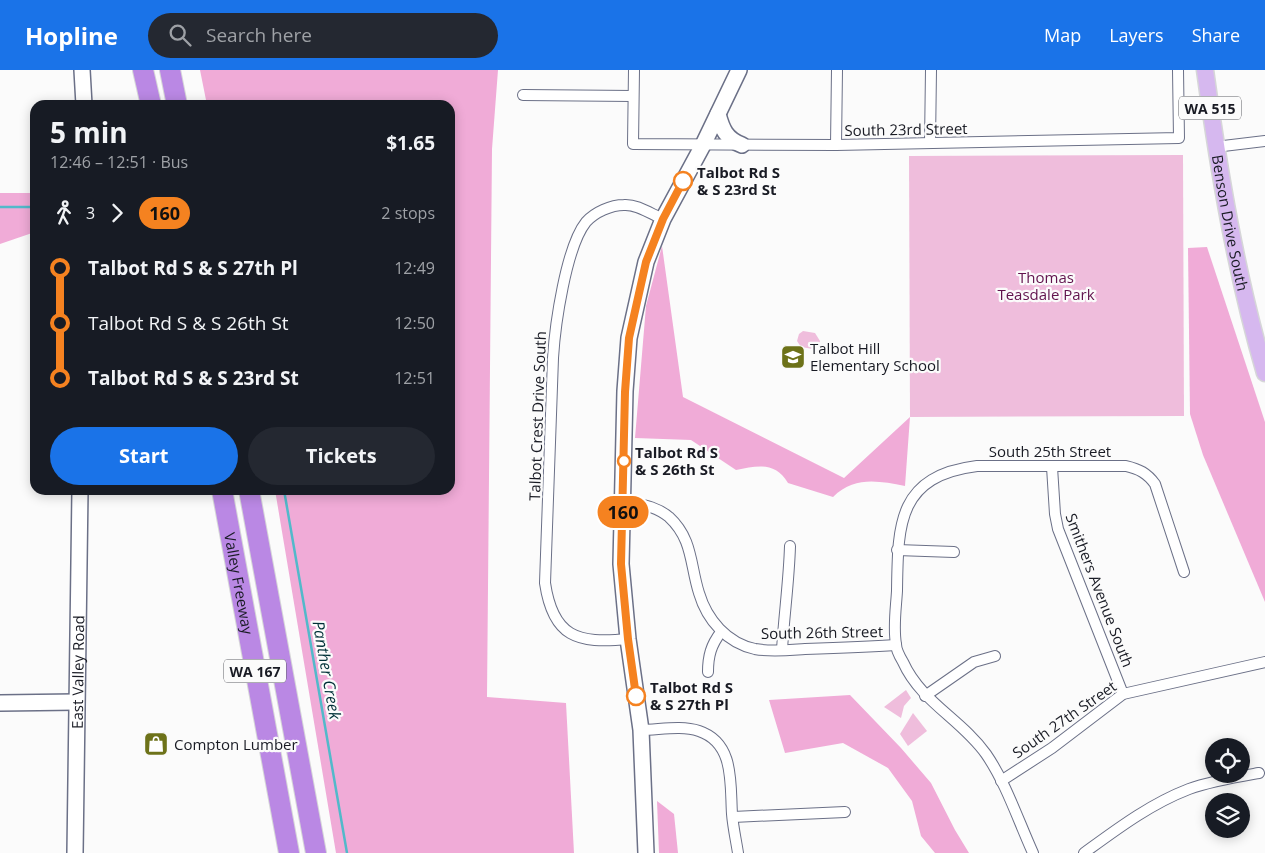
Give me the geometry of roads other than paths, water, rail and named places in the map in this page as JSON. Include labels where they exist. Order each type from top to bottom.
[{"type":"highway","points":[[144,70],[150,100]]},
{"type":"highway","points":[[170,70],[176,100]]},
{"type":"highway","name":"Valley Freeway","points":[[223,495],[289,853]]},
{"type":"highway","name":"Valley Freeway","points":[[250,495],[316,853]]},
{"type":"main road","name":"Benson Drive South","points":[[1205,70],[1215,146],[1232,244],[1265,373]]},
{"type":"street","points":[[82,70],[84,100]]},
{"type":"street","points":[[523,95],[633,96],[634,70]]},
{"type":"street","points":[[646,853],[641,730],[628,639],[621,564],[625,392],[629,338],[646,262],[663,219],[703,145],[739,70]]},
{"type":"street","points":[[836,145],[837,70]]},
{"type":"street","points":[[930,143],[931,70]]},
{"type":"street","name":"South 23rd Street","points":[[633,96],[633,144],[836,145],[1179,138],[1178,70]]},
{"type":"street","points":[[718,114],[722,130],[732,141],[742,145]]},
{"type":"street","points":[[1215,146],[1265,141]]},
{"type":"street","name":"Talbot Crest Drive South","points":[[628,639],[603,642],[586,640],[571,634],[559,624],[548,598],[546,573],[555,332],[569,263],[580,233],[587,221],[599,212],[625,204],[663,219]]},
{"type":"street","name":"South 25th Street","points":[[896,646],[897,550],[901,520],[912,498],[921,487],[948,473],[963,468],[977,466],[1126,466],[1138,469],[1150,476],[1154,484],[1184,572]]},
{"type":"street","name":"Smithers Avenue South","points":[[1052,467],[1054,514],[1058,529],[1123,694]]},
{"type":"street","name":"East Valley Road","points":[[75,853],[80,495]]},
{"type":"street","name":"South 26th Street","points":[[623,500],[655,508],[668,517],[679,529],[692,558],[699,593],[706,610],[721,632],[736,642],[756,649],[782,650],[896,646]]},
{"type":"street","points":[[782,650],[783,625],[789,581],[790,546]]},
{"type":"street","points":[[897,550],[954,552]]},
{"type":"street","points":[[708,672],[708,661],[713,643],[721,632]]},
{"type":"street","points":[[896,646],[909,674],[925,696],[965,731],[986,754],[1001,781],[1033,853]]},
{"type":"street","points":[[925,696],[974,662],[995,656]]},
{"type":"street","name":"South 27th Street","points":[[1001,781],[1052,748],[1123,694],[1265,662]]},
{"type":"street","points":[[0,703],[76,702]]},
{"type":"street","points":[[641,730],[683,729],[698,731],[710,736],[718,743],[730,766],[733,817],[738,853]]},
{"type":"street","points":[[1084,853],[1139,814],[1160,802],[1210,783],[1259,773]]},
{"type":"street","points":[[733,817],[845,812]]},
{"type":"waterway","name":"Panther Creek","points":[[0,207],[30,207]]},
{"type":"waterway","name":"Panther Creek","points":[[285,495],[347,853]]},
{"type":"place","name":"Talbot Rd S & S 23rd St","points":[[683,181]]},
{"type":"place","name":"Talbot Hill Elementary School","points":[[793,357]]},
{"type":"place","name":"Talbot Rd S & S 26th St","points":[[624,461]]},
{"type":"place","name":"Talbot Rd S & S 27th Pl","points":[[636,696]]},
{"type":"place","name":"Compton Lumber","points":[[156,744]]},
{"type":"park label","name":"Thomas Teasdale Park","points":[[1046,286]]}]
